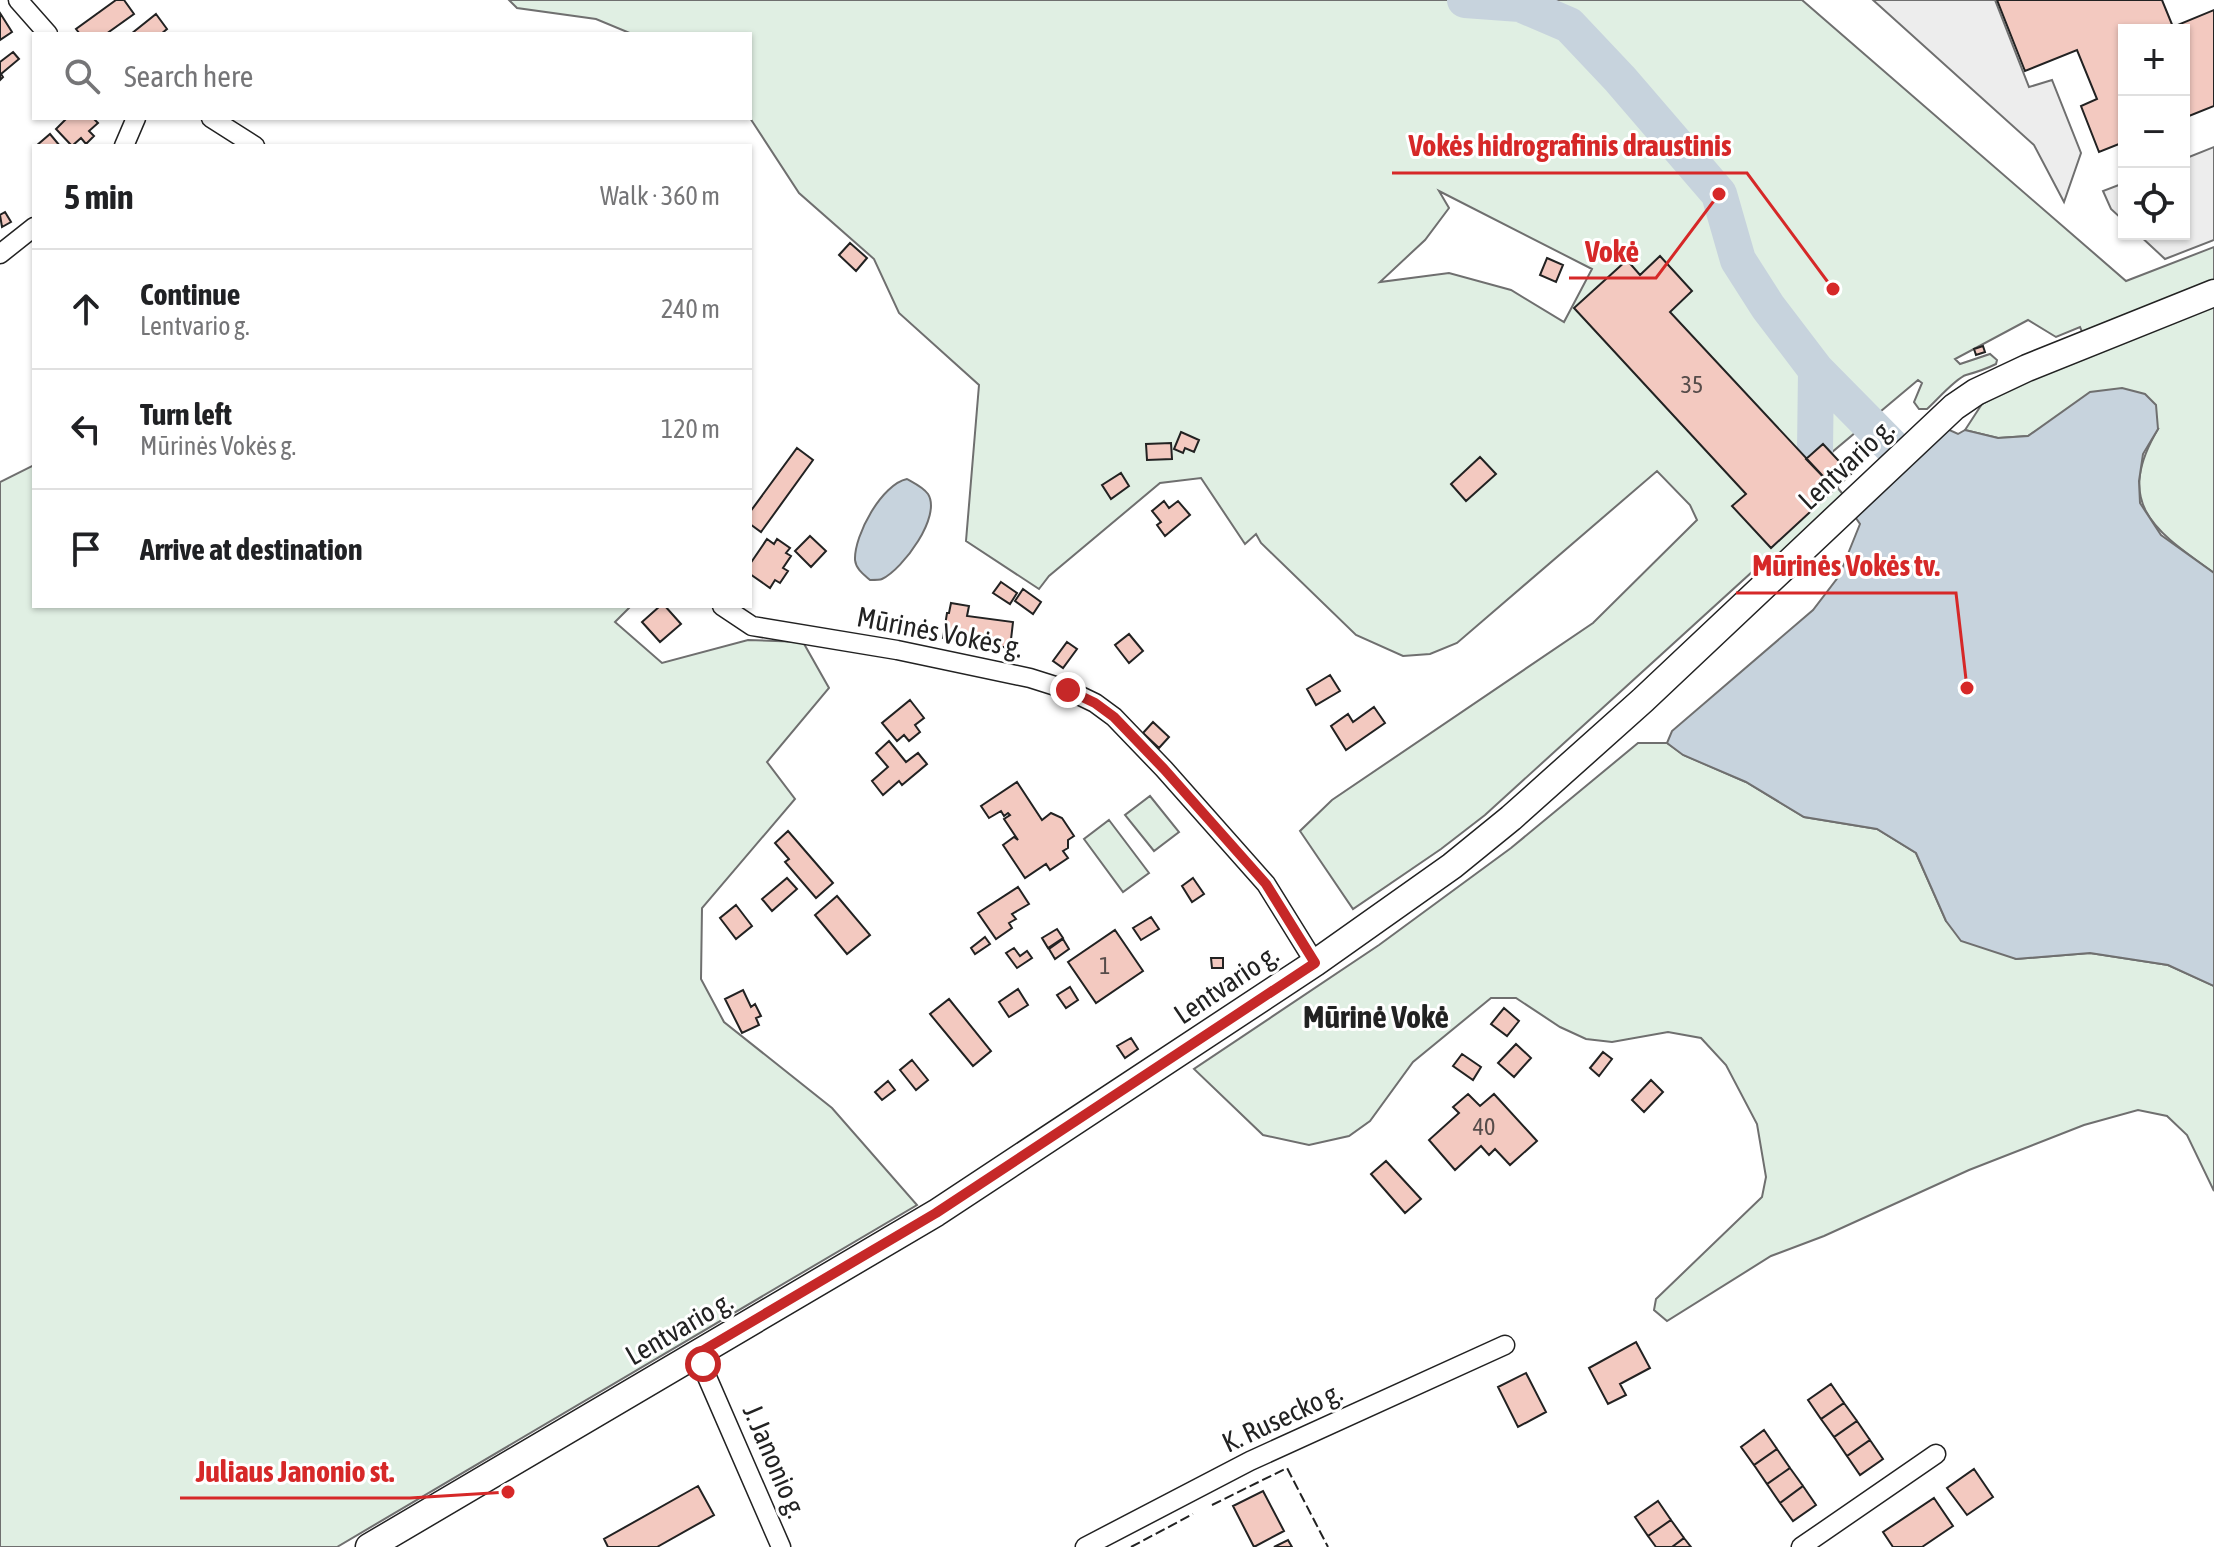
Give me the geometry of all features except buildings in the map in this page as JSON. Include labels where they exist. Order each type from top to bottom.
[{"type":"main road","name":"Lentvario g.","points":[[369,1547],[936,1213],[1315,963],[1452,866],[1511,818],[1643,700],[1809,541],[1954,407],[1976,392],[2013,374],[2214,293]]},
{"type":"street","points":[[18,0],[46,32]]},
{"type":"street","points":[[125,144],[135,120]]},
{"type":"street","points":[[214,120],[252,144]]},
{"type":"street","points":[[0,254],[32,229]]},
{"type":"street","name":"Mūrinės Vokės g.","points":[[725,608],[752,626],[897,650],[1030,678],[1068,690],[1095,703],[1114,717],[1164,769],[1266,884],[1315,963]]},
{"type":"street","name":"K. Rusecko g.","points":[[1085,1547],[1250,1461],[1505,1345]]},
{"type":"street","name":"J. Janonio g.","points":[[697,1354],[781,1547]]},
{"type":"street","points":[[1801,1547],[1936,1454]]},
{"type":"green space","points":[[509,0],[1802,0],[2126,281],[2214,247],[2214,281],[2083,334],[2080,327],[2056,337],[2028,320],[1955,359],[1960,364],[1990,354],[1997,360],[1996,364],[1962,377],[1927,409],[1919,409],[1914,402],[1922,383],[1918,380],[1818,464],[1846,498],[1769,568],[1763,562],[1485,815],[1353,909],[1300,831],[1332,800],[1593,623],[1697,520],[1690,505],[1657,471],[1457,643],[1430,654],[1403,656],[1356,635],[1261,543],[1256,534],[1245,544],[1201,478],[1160,483],[1049,576],[1039,589],[966,541],[979,385],[899,313],[874,259],[799,193],[751,120],[752,32],[627,32],[596,19],[517,8]],"holes":[[[1439,191],[1592,269],[1564,322],[1511,290],[1449,273],[1380,282],[1425,240],[1449,208]]]},
{"type":"green space","points":[[2214,306],[2214,573],[2174,543],[2147,514],[2141,497],[2140,478],[2145,455],[2158,429],[2052,421],[2028,436],[1998,438],[1965,430],[1982,404],[2011,388]]},
{"type":"green space","points":[[32,466],[32,608],[629,608],[615,622],[662,663],[748,640],[803,642],[829,688],[767,762],[795,799],[702,908],[701,979],[724,1022],[832,1108],[917,1205],[337,1547],[0,1547],[0,482]]},
{"type":"green space","points":[[1638,743],[1667,743],[1684,755],[1746,782],[1804,817],[1877,829],[1916,853],[1946,921],[2016,959],[2090,953],[2168,965],[2214,986],[2214,1191],[2187,1135],[2167,1116],[2138,1110],[2084,1125],[1969,1170],[1824,1236],[1771,1256],[1667,1321],[1654,1310],[1656,1299],[1762,1197],[1766,1177],[1757,1124],[1726,1065],[1701,1038],[1668,1032],[1612,1042],[1586,1039],[1560,1027],[1516,998],[1491,998],[1413,1062],[1370,1121],[1349,1136],[1309,1145],[1263,1135],[1194,1069],[1379,945],[1511,848]]},
{"type":"green space","points":[[1150,796],[1179,832],[1154,851],[1125,815]]},
{"type":"green space","points":[[1109,820],[1149,873],[1123,892],[1084,839]]},
{"type":"shaded area","points":[[1873,0],[1995,0],[2029,87],[2052,80],[2081,153],[2064,202],[2034,145]]},
{"type":"shaded area","points":[[2214,147],[2214,240],[2165,259],[2144,240],[2190,240],[2190,157]]},
{"type":"shaded area","points":[[2118,185],[2118,215],[2111,209],[2103,191]]},
{"type":"shaded area","points":[[2122,388],[2145,394],[2156,405],[2158,429],[2143,454],[2140,503],[2161,535],[2214,573],[2214,986],[2168,965],[2090,953],[2016,959],[1961,941],[1946,921],[1916,853],[1877,829],[1804,817],[1746,782],[1683,755],[1667,743],[1672,731],[1813,610],[1839,576],[1860,524],[1853,514],[1945,428],[1958,434],[1965,430],[1998,438],[2028,436],[2090,392]]},
{"type":"shaded area","points":[[907,479],[928,494],[930,515],[918,541],[900,565],[882,579],[870,580],[860,571],[855,560],[859,538],[879,500],[888,490]]},
{"type":"waterway","points":[[1465,0],[1520,4],[1569,25],[1719,194],[1738,260],[1768,307],[1816,370],[1894,449]]},
{"type":"waterway","points":[[1815,451],[1816,370]]},
{"type":"fence","points":[[1212,1505],[1287,1468],[1328,1547]]},
{"type":"fence","points":[[1131,1547],[1193,1514]]},
{"type":"place","name":"Vokė","points":[[1719,194]]},
{"type":"place","name":"Vokės hidrografinis draustinis","points":[[1833,289]]},
{"type":"place","name":"Mūrinės Vokės tv.","points":[[1967,688]]},
{"type":"place","name":"Juliaus Janonio st.","points":[[508,1492]]},
{"type":"district","name":"Mūrinė Vokė","points":[[1376,1017]]},
{"type":"route","points":[[703,1364],[697,1354],[936,1213],[1315,963],[1266,884],[1224,835],[1114,717],[1095,703],[1068,690]]}]
